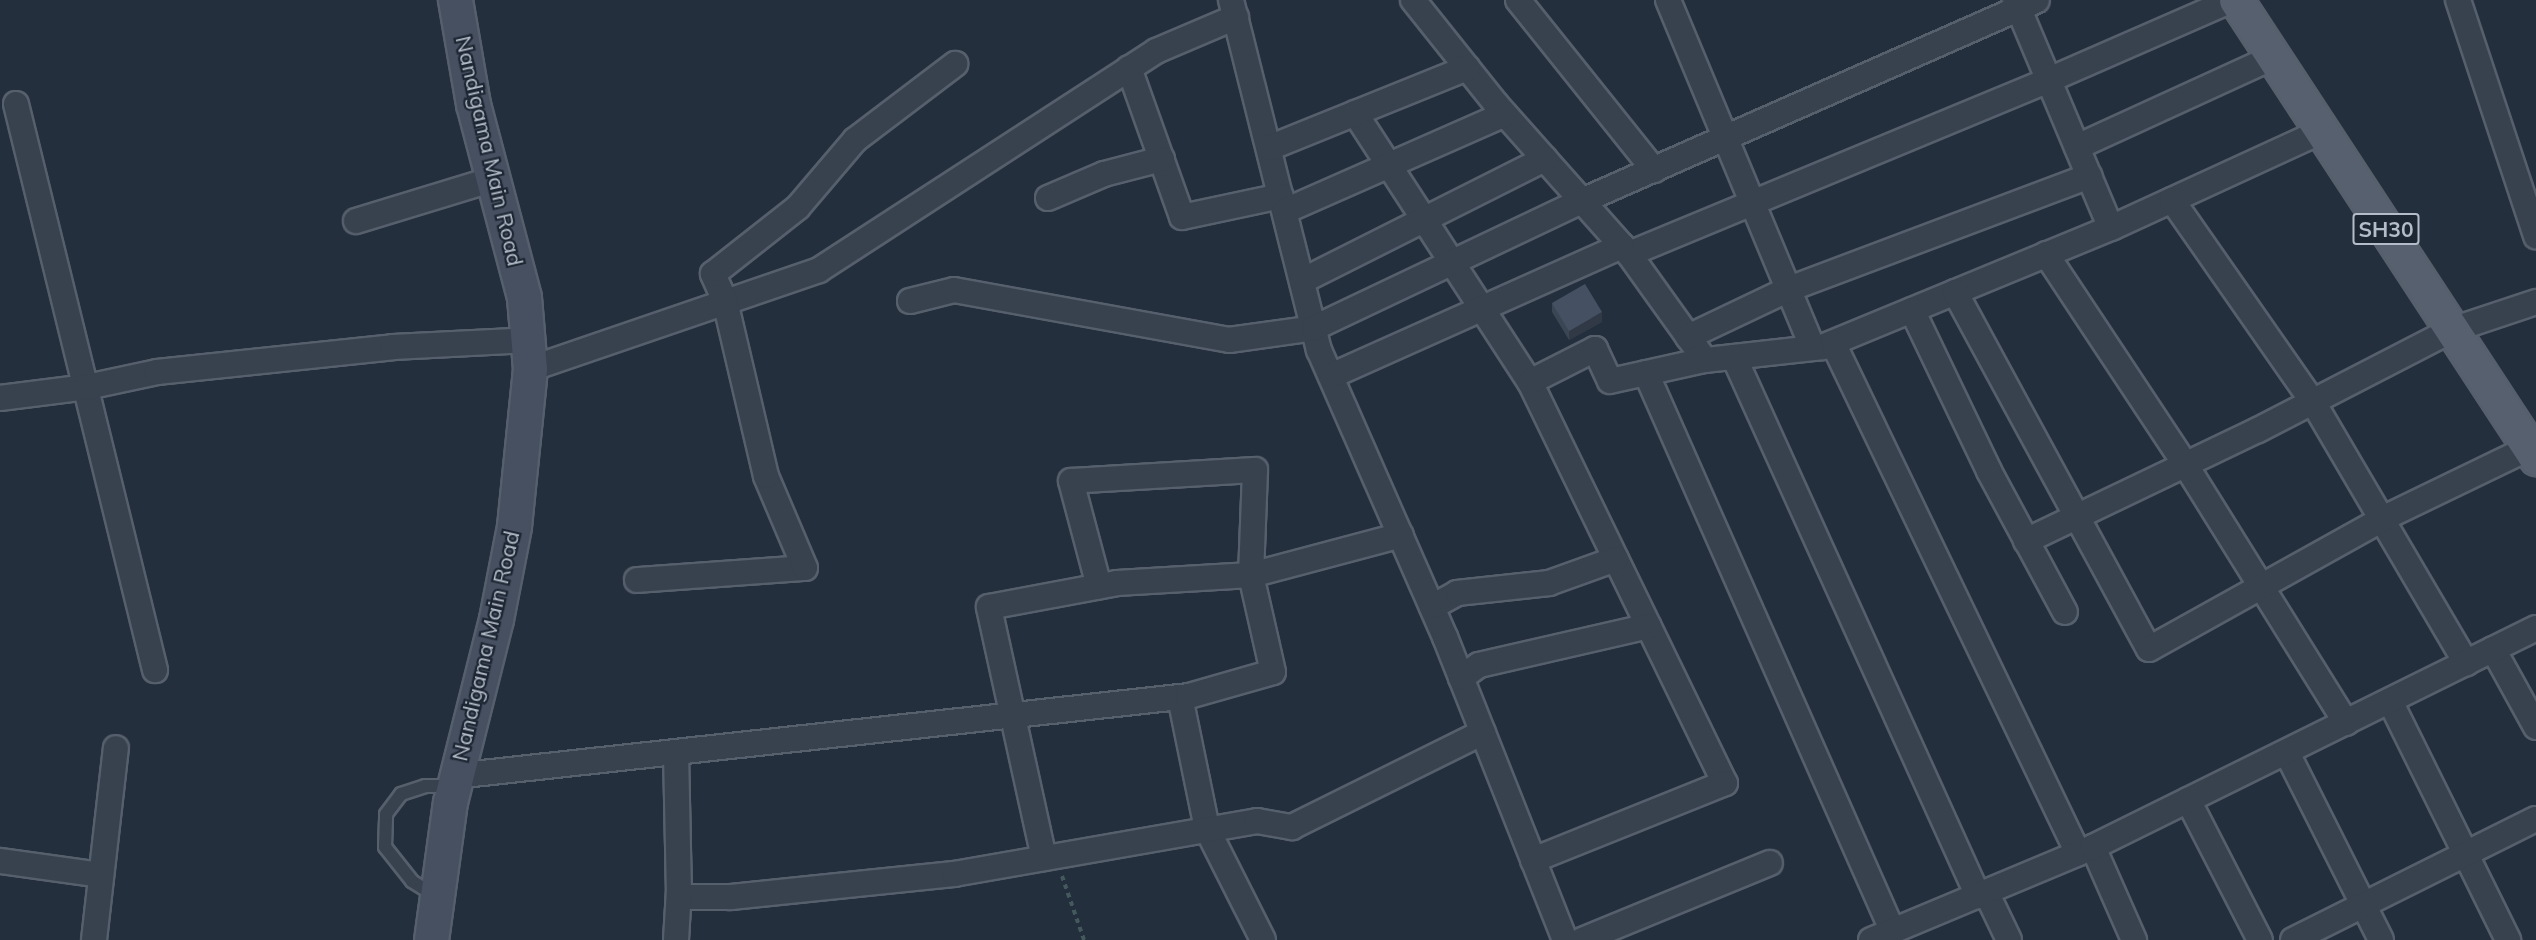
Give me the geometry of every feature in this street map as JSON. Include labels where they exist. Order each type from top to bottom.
[{"type":"main road","name":"SH30","points":[[2236,0],[2533,453]]},
{"type":"street","name":"Nandigama Main Road","points":[[431,940],[454,781],[496,619],[514,526],[529,354],[524,297],[473,104],[455,0]]},
{"type":"street","points":[[1413,0],[1505,114],[1625,250],[1705,360]]},
{"type":"street","points":[[1518,0],[1654,170]]},
{"type":"street","points":[[1668,0],[1789,289],[1823,345],[2134,940]]},
{"type":"street","points":[[1331,376],[1482,308],[1625,250],[1752,204],[2049,80],[2232,0]]},
{"type":"street","points":[[2458,0],[2536,236]]},
{"type":"street","points":[[910,301],[954,290],[1228,340],[1314,328],[1582,201],[1725,140],[2023,3],[2049,80],[2111,228]]},
{"type":"street","points":[[0,399],[87,387],[168,370],[393,346],[529,354],[725,301],[819,270],[1156,51],[1234,9],[1314,328],[1331,376],[1432,607],[1565,940]]},
{"type":"street","points":[[2077,147],[2274,57]]},
{"type":"street","points":[[637,580],[805,568],[766,476],[725,301],[713,274],[798,207],[855,140],[955,64]]},
{"type":"street","points":[[1129,68],[1182,217],[1283,203],[1389,165],[1505,114]]},
{"type":"street","points":[[1269,148],[1467,68]]},
{"type":"street","points":[[16,104],[155,670]]},
{"type":"street","points":[[1355,113],[1530,382],[1725,783],[1533,860]]},
{"type":"street","points":[[1530,382],[1595,349],[1610,381],[1705,360],[1823,345],[2111,228],[2322,131]]},
{"type":"street","points":[[1048,198],[1104,174],[1162,159]]},
{"type":"street","points":[[1302,281],[1545,159]]},
{"type":"street","points":[[1688,337],[1789,289],[2089,176]]},
{"type":"street","points":[[356,221],[493,179]]},
{"type":"street","points":[[2172,200],[2313,402],[2466,663]]},
{"type":"street","points":[[2046,255],[2185,464],[2346,723]]},
{"type":"street","points":[[1955,292],[2149,649],[2382,520],[2533,453]]},
{"type":"street","points":[[2026,541],[2313,402],[2452,330],[2536,302]]},
{"type":"street","points":[[1912,309],[2026,541],[2065,612]]},
{"type":"street","points":[[1734,357],[1982,894],[2009,940]]},
{"type":"street","points":[[1646,373],[1885,937],[2086,850],[2287,753],[2536,628]]},
{"type":"street","points":[[454,781],[676,752],[1180,697],[1273,672],[1251,575],[1255,470],[1071,481],[1099,586]]},
{"type":"street","points":[[1049,857],[1012,717],[989,607],[1099,586],[1251,575],[1401,535]]},
{"type":"street","points":[[1432,607],[1457,594],[1549,583],[1616,559]]},
{"type":"street","points":[[1461,678],[1479,665],[1648,626]]},
{"type":"street","points":[[2493,649],[2536,727]]},
{"type":"street","points":[[1180,697],[1207,829],[1263,940]]},
{"type":"street","points":[[2390,701],[2508,940]]},
{"type":"street","points":[[676,752],[679,897],[731,897],[954,874],[1257,821],[1292,827],[1483,732]]},
{"type":"street","points":[[94,940],[116,748]]},
{"type":"street","points":[[2287,753],[2382,940]]},
{"type":"street","points":[[2188,801],[2260,940]]},
{"type":"street","points":[[2293,940],[2536,819]]},
{"type":"street","points":[[0,861],[101,875]]},
{"type":"street","points":[[1582,940],[1770,863]]},
{"type":"street","points":[[676,940],[679,889]]},
{"type":"lane","points":[[437,897],[412,881],[385,847],[386,814],[401,794],[425,786],[454,781]]},
{"type":"path","points":[[1049,857],[1084,940]]},
{"type":"building","points":[[1585,284],[1602,312],[1569,331],[1552,303]]}]
